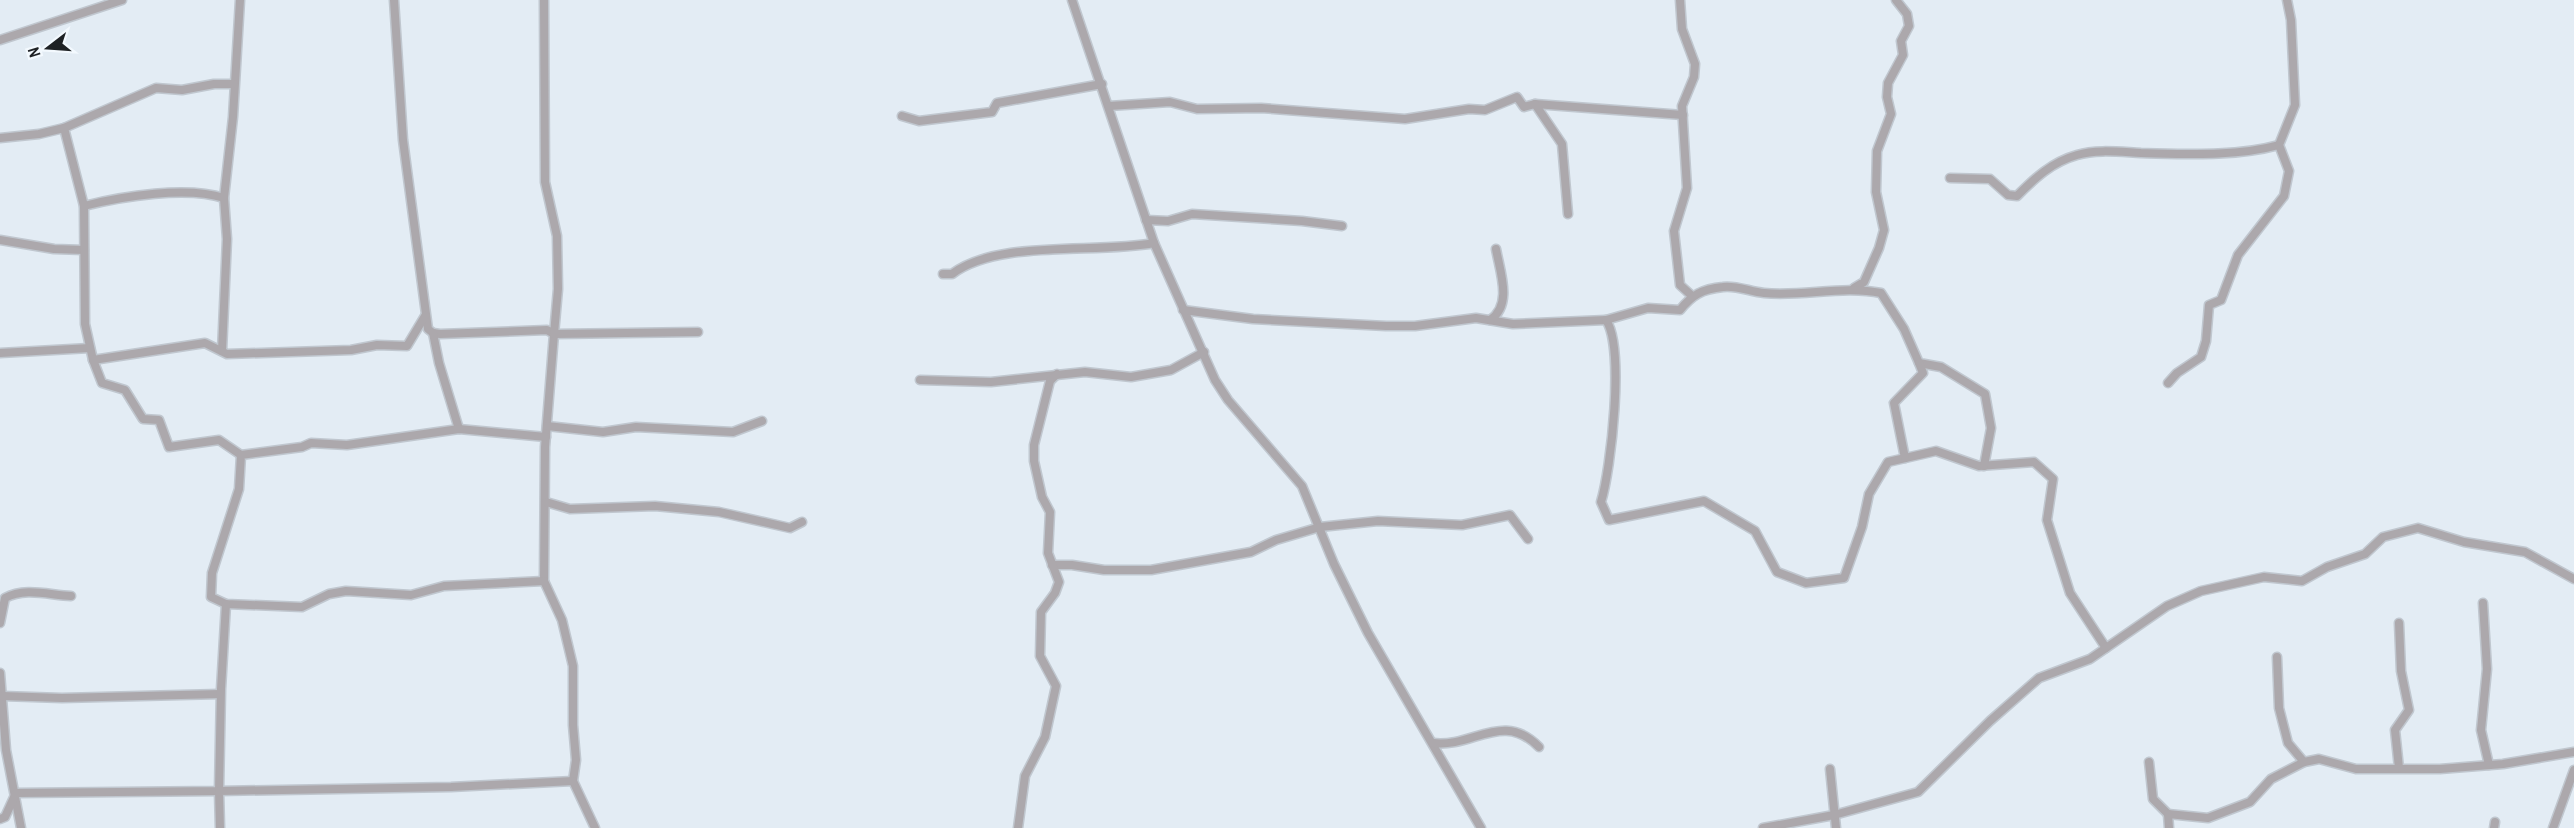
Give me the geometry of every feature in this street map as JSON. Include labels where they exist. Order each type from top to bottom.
[{"type":"street","points":[[0,40],[122,0]]},
{"type":"street","points":[[222,351],[227,239],[224,198],[240,0]]},
{"type":"street","points":[[394,0],[403,140],[425,316],[428,328],[433,333],[439,363],[459,429]]},
{"type":"street","points":[[544,0],[545,182],[557,236],[558,289],[546,437],[544,580],[562,620],[573,666],[573,725],[576,760],[573,782],[595,828]]},
{"type":"street","points":[[1072,0],[1154,243],[1215,380],[1228,400],[1302,486],[1334,564],[1368,633],[1481,828]]},
{"type":"street","points":[[1680,0],[1682,28],[1695,64],[1694,77],[1682,106],[1688,188],[1674,231],[1680,285],[1692,295]]},
{"type":"street","points":[[1851,290],[1864,282],[1884,230],[1876,192],[1877,151],[1891,114],[1887,97],[1888,83],[1903,55],[1901,41],[1909,26],[1907,14],[1896,0]]},
{"type":"street","points":[[2168,383],[2177,373],[2201,357],[2206,341],[2210,305],[2221,300],[2238,255],[2284,196],[2289,171],[2279,145],[2295,105],[2291,20],[2287,0]]},
{"type":"street","points":[[0,138],[39,134],[64,128],[156,88],[182,90],[214,84],[234,84]]},
{"type":"street","points":[[902,116],[919,121],[992,112],[997,103],[1102,84]]},
{"type":"street","points":[[1109,106],[1170,102],[1197,109],[1261,108],[1405,119],[1469,109],[1485,110],[1517,98],[1524,107],[1535,104],[1683,115]]},
{"type":"street","points":[[1535,104],[1562,144],[1568,214]]},
{"type":"street","points":[[64,128],[84,206],[84,324],[93,360],[102,383],[124,390],[143,419],[159,420],[169,447],[219,440],[240,455],[302,447],[311,443],[347,445],[459,429],[546,437]]},
{"type":"street","points":[[1950,178],[1990,179],[2008,195],[2017,196],[2040,173],[2078,154],[2104,152],[2181,154],[2239,151],[2279,145]]},
{"type":"street","points":[[84,206],[110,199],[149,195],[203,192],[224,198]]},
{"type":"street","points":[[1146,219],[1168,221],[1192,214],[1342,226]]},
{"type":"street","points":[[0,240],[54,249],[84,250]]},
{"type":"street","points":[[943,274],[952,274],[965,264],[984,257],[1026,252],[1133,247],[1154,243]]},
{"type":"street","points":[[1490,321],[1498,315],[1504,298],[1496,249]]},
{"type":"street","points":[[1183,310],[1253,319],[1386,326],[1415,326],[1476,318],[1514,324],[1606,320],[1648,308],[1680,310],[1692,295],[1724,286],[1762,293],[1824,293],[1851,290],[1881,293],[1904,329],[1923,373],[1894,403],[1905,458]]},
{"type":"street","points":[[93,360],[205,343],[227,354],[351,350],[377,345],[407,346],[425,316]]},
{"type":"street","points":[[1606,320],[1610,326],[1613,344],[1614,424],[1606,487],[1601,502],[1609,520],[1704,501],[1755,531],[1777,572],[1806,583],[1844,578],[1862,527],[1869,494],[1887,462],[1936,451],[1984,466],[2034,462],[2053,479],[2047,520],[2070,593],[2106,648]]},
{"type":"street","points":[[433,333],[548,330],[554,334],[698,332]]},
{"type":"street","points":[[0,353],[90,348]]},
{"type":"street","points":[[920,380],[990,382],[1085,372],[1131,377],[1171,370],[1204,352]]},
{"type":"street","points":[[1919,363],[1941,367],[1985,394],[1991,428],[1984,466]]},
{"type":"street","points":[[1018,828],[1025,776],[1045,737],[1056,686],[1040,656],[1041,612],[1055,593],[1059,582],[1048,553],[1050,512],[1042,497],[1034,461],[1034,445],[1050,381],[1057,374]]},
{"type":"street","points":[[1030,378],[1039,383],[1046,394]]},
{"type":"street","points":[[547,426],[603,432],[636,427],[733,432],[762,421]]},
{"type":"street","points":[[240,455],[239,489],[212,573],[211,597],[226,604],[302,607],[329,594],[346,591],[411,595],[444,586],[544,580]]},
{"type":"street","points":[[546,502],[570,508],[655,506],[719,512],[790,528],[802,522]]},
{"type":"street","points":[[1052,565],[1072,564],[1104,570],[1151,570],[1251,552],[1276,540],[1320,527],[1378,521],[1462,525],[1510,515],[1528,539]]},
{"type":"street","points":[[1763,828],[1834,815],[1918,792],[1990,721],[2039,678],[2090,659],[2167,606],[2201,591],[2264,577],[2302,582],[2327,567],[2365,554],[2383,537],[2418,528],[2464,542],[2525,552],[2574,579]]},
{"type":"street","points":[[0,623],[5,598],[14,593],[27,591],[71,597]]},
{"type":"street","points":[[2483,603],[2487,669],[2481,730],[2489,765]]},
{"type":"street","points":[[220,828],[220,694],[226,604]]},
{"type":"street","points":[[2399,623],[2401,671],[2409,710],[2395,730],[2399,768]]},
{"type":"street","points":[[2277,657],[2279,708],[2288,744],[2304,762]]},
{"type":"street","points":[[0,673],[6,750],[21,828]]},
{"type":"street","points":[[2,696],[62,698],[220,694]]},
{"type":"street","points":[[1433,743],[1449,745],[1493,731],[1511,730],[1528,735],[1539,747]]},
{"type":"street","points":[[2149,762],[2152,799],[2168,814],[2208,818],[2250,802],[2271,779],[2304,762],[2319,759],[2356,770],[2440,769],[2489,765],[2574,752]]},
{"type":"street","points":[[1830,769],[1836,828]]},
{"type":"street","points":[[2553,828],[2574,770]]},
{"type":"street","points":[[16,793],[451,787],[573,782]]},
{"type":"street","points":[[0,819],[5,817],[16,793]]},
{"type":"street","points":[[2168,814],[2169,828]]}]
